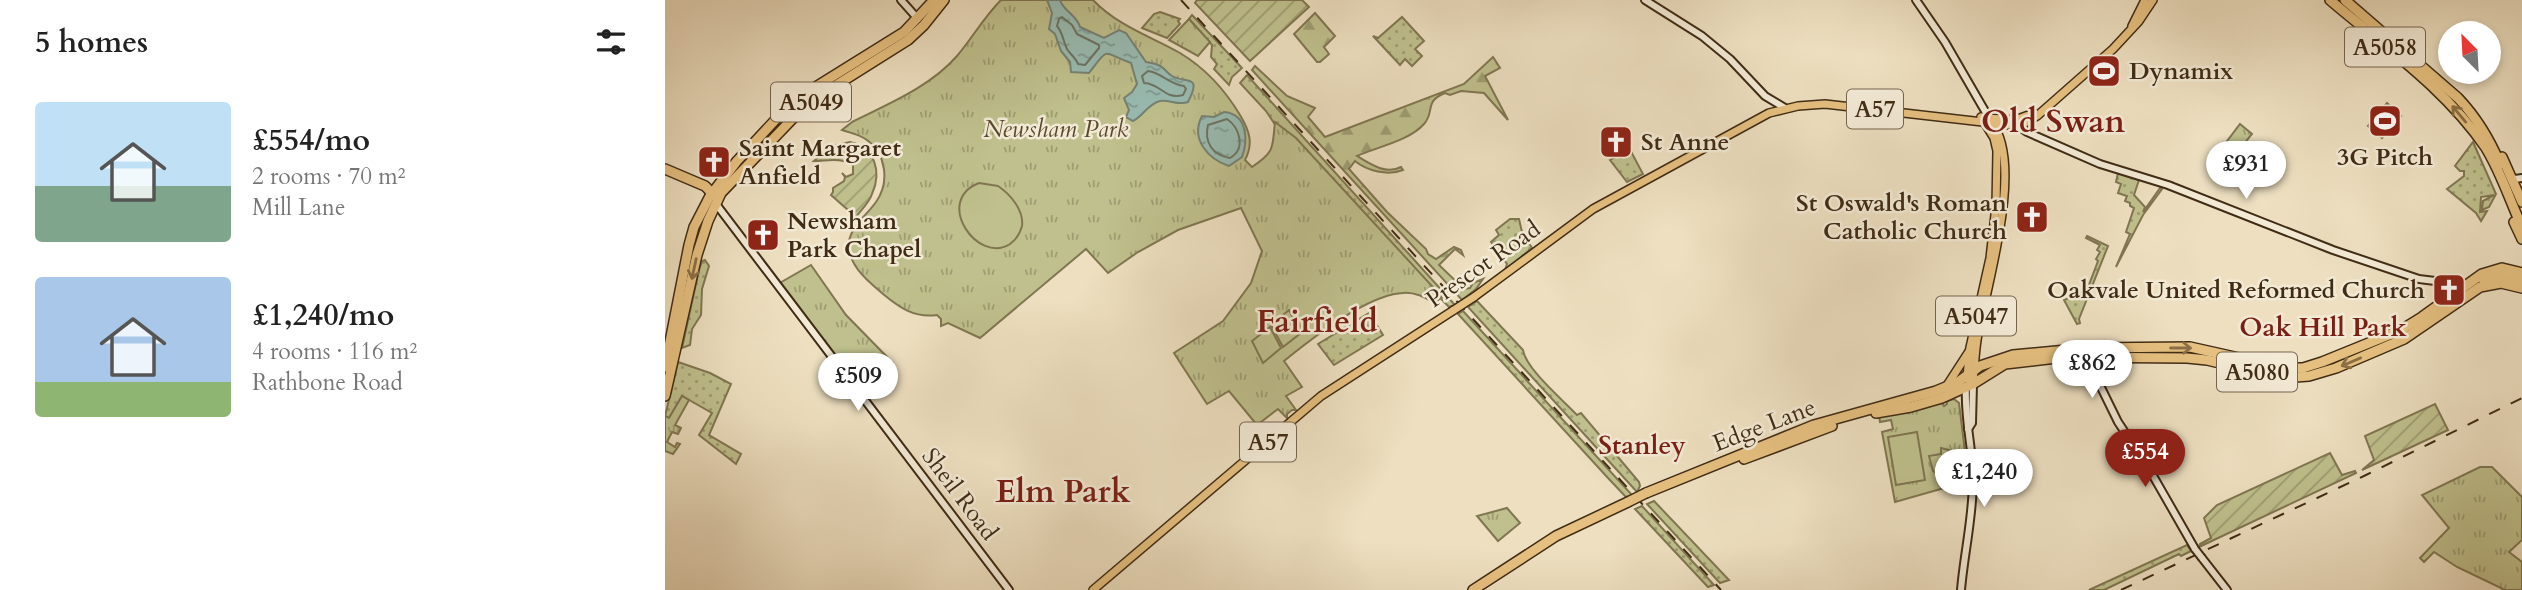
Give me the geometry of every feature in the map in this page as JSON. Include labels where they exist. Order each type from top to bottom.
[{"type":"highway","name":"A5049","points":[[921,22],[934,0]]},
{"type":"highway","name":"A5049","points":[[665,367],[694,227],[737,161],[793,101],[921,22],[944,0]]},
{"type":"highway","name":"A5058","points":[[2330,0],[2439,93],[2477,137],[2493,162],[2522,227]]},
{"type":"highway","name":"A5058","points":[[2344,0],[2472,113],[2496,154],[2522,215]]},
{"type":"highway","points":[[2472,113],[2489,132],[2521,196]]},
{"type":"highway","points":[[2477,137],[2522,239]]},
{"type":"highway","points":[[665,169],[695,183],[714,198]]},
{"type":"highway","name":"A5049","points":[[665,396],[696,261],[714,198]]},
{"type":"highway","points":[[2503,268],[2522,266]]},
{"type":"highway","points":[[2503,268],[2522,273]]},
{"type":"highway","name":"A5080","points":[[1990,368],[2090,353],[2197,359],[2275,376],[2309,376],[2336,368],[2404,339],[2471,286],[2482,274],[2503,268]]},
{"type":"highway","points":[[2471,286],[2496,276],[2510,276],[2522,280]]},
{"type":"highway","name":"A5080","points":[[1971,381],[2013,355],[2190,347],[2284,368],[2303,368],[2401,330],[2471,286],[2501,283],[2522,288]]},
{"type":"highway","points":[[1971,381],[1995,365],[2005,364]]},
{"type":"highway","name":"Edge Lane","points":[[1775,444],[1856,417],[1912,407],[1971,381]]},
{"type":"highway","name":"Edge Lane","points":[[1483,590],[1559,541],[1647,495],[1839,418],[1948,391]]},
{"type":"highway","points":[[1839,418],[1855,414],[1856,417]]},
{"type":"highway","name":"Edge Lane","points":[[1473,590],[1556,536],[1629,504]]},
{"type":"main road","points":[[901,0],[921,22]]},
{"type":"main road","points":[[1644,0],[1702,36],[1730,59],[1767,98],[1784,108]]},
{"type":"main road","points":[[1916,0],[1945,42],[1986,119]]},
{"type":"main road","points":[[2132,27],[2145,0]]},
{"type":"main road","points":[[2153,0],[2139,21],[2113,49],[2034,118],[2021,121],[2033,135],[2100,164],[2168,185],[2333,250],[2419,279],[2471,286]]},
{"type":"main road","points":[[1975,97],[1986,119]]},
{"type":"main road","points":[[1767,98],[1771,112]]},
{"type":"main road","name":"Prescot Road","points":[[1093,590],[1321,396],[1474,297],[1593,209],[1667,166],[1771,112],[1811,104],[1953,118],[2021,121]]},
{"type":"main road","name":"Prescot Road","points":[[1986,119],[2009,125],[2021,121]]},
{"type":"main road","name":"A5047","points":[[1976,330],[2000,235],[2004,170],[2002,145],[1986,119]]},
{"type":"main road","name":"A5047","points":[[1971,381],[1972,352],[1990,258],[1996,206],[1997,150],[1986,119]]},
{"type":"main road","points":[[2002,145],[2009,125]]},
{"type":"main road","points":[[2511,177],[2522,177]]},
{"type":"main road","name":"Sheil Road","points":[[714,198],[1009,590]]},
{"type":"main road","points":[[2452,282],[2458,292]]},
{"type":"main road","points":[[1961,590],[1973,487],[1965,406],[1971,381],[1990,368],[1972,352],[1948,391],[1965,406]]},
{"type":"main road","points":[[2090,353],[2093,370],[2118,422],[2148,467],[2195,549],[2227,590]]},
{"type":"main road","points":[[2073,356],[2093,370]]},
{"type":"main road","points":[[1968,429],[1972,423],[1971,381]]},
{"type":"green space","name":"Newsham Park","points":[[1001,0],[1093,0],[1124,24],[1198,65],[1228,97],[1246,126],[1249,148],[1245,160],[1252,167],[1269,152],[1273,143],[1275,122],[1296,138],[1442,297],[1434,303],[1411,293],[1389,295],[1357,309],[1324,330],[1284,361],[1302,387],[1286,396],[1296,410],[1287,414],[1287,418],[1278,409],[1257,425],[1229,391],[1207,404],[1174,353],[1223,321],[1251,283],[1262,251],[1241,208],[1178,230],[1138,252],[1108,273],[1086,249],[980,338],[948,323],[941,326],[941,319],[937,315],[921,315],[895,304],[860,272],[849,250],[850,236],[876,202],[883,186],[882,160],[867,140],[842,130],[934,77],[957,56]]},
{"type":"green space","points":[[1197,0],[1302,0],[1309,7],[1250,61],[1195,3]]},
{"type":"green space","points":[[1160,12],[1180,19],[1180,24],[1167,38],[1142,28],[1154,14]]},
{"type":"green space","points":[[1315,13],[1335,36],[1324,47],[1329,54],[1320,62],[1317,62],[1294,34]]},
{"type":"green space","points":[[1192,15],[1242,68],[1232,77],[1229,85],[1214,69],[1217,64],[1211,57],[1212,45],[1189,19]]},
{"type":"green space","points":[[1402,17],[1424,41],[1415,49],[1422,56],[1412,66],[1405,59],[1400,65],[1373,36],[1378,38]]},
{"type":"green space","points":[[1189,19],[1210,42],[1198,56],[1169,40]]},
{"type":"green space","points":[[1493,57],[1500,68],[1485,76],[1508,120],[1484,93],[1445,93],[1434,100],[1427,120],[1418,130],[1357,156],[1378,168],[1390,170],[1401,167],[1403,170],[1378,172],[1355,161],[1349,169],[1428,254],[1436,259],[1454,247],[1461,250],[1463,255],[1455,249],[1439,265],[1464,289],[1483,279],[1476,289],[1462,300],[1252,70],[1255,66],[1287,96],[1315,108],[1308,117],[1325,137],[1464,84]]},
{"type":"green space","points":[[1247,75],[1455,305],[1449,307],[1274,123],[1240,83]]},
{"type":"green space","name":"3G Pitch","points":[[2387,103],[2401,116],[2382,138],[2368,126]]},
{"type":"green space","points":[[2240,124],[2252,134],[2226,166],[2215,157]]},
{"type":"green space","points":[[850,142],[859,145],[871,155],[876,169],[871,197],[856,217],[831,195],[833,188],[844,181],[842,173],[846,177],[853,174],[853,165],[838,160],[814,161],[832,146]]},
{"type":"green space","points":[[2473,142],[2496,194],[2489,207],[2482,210],[2483,201],[2494,195],[2481,197],[2480,212],[2487,211],[2481,221],[2476,213],[2447,189],[2464,176],[2464,171],[2455,166]]},
{"type":"green space","points":[[1627,144],[1643,174],[1627,182],[1610,160],[1617,156],[1615,151]]},
{"type":"green space","points":[[2118,173],[2139,180],[2134,195],[2145,207],[2143,212],[2160,188],[2162,189],[2143,215],[2116,267],[2130,234],[2126,232],[2134,208],[2125,201],[2127,196],[2118,193],[2121,184],[2116,182]]},
{"type":"green space","points":[[979,183],[998,186],[1018,208],[1022,226],[1010,244],[998,248],[985,246],[974,239],[965,228],[960,216],[960,203],[966,192]]},
{"type":"green space","points":[[1510,219],[1519,219],[1522,232],[1532,248],[1505,270],[1507,264],[1491,242],[1499,235],[1496,230]]},
{"type":"green space","points":[[2087,236],[2108,246],[2079,319],[2080,323],[2077,324],[2064,300],[2087,290],[2098,261],[2096,259],[2100,252],[2097,250],[2100,245],[2086,238]]},
{"type":"green space","points":[[705,260],[709,266],[702,289],[701,315],[692,329],[690,345],[682,348],[699,270]]},
{"type":"green space","points":[[811,265],[846,315],[893,363],[858,391],[778,284]]},
{"type":"green space","points":[[1477,301],[1523,350],[1538,375],[1577,415],[1581,413],[1639,482],[1637,492],[1468,307]]},
{"type":"green space","points":[[1289,310],[1301,333],[1283,347],[1271,325]]},
{"type":"green space","points":[[1463,311],[1632,495],[1626,497],[1608,478],[1458,314]]},
{"type":"green space","points":[[1369,313],[1383,335],[1334,365],[1318,344]]},
{"type":"green space","points":[[1270,327],[1281,348],[1263,363],[1252,341]]},
{"type":"green space","points":[[678,362],[710,373],[731,384],[709,435],[741,454],[736,464],[699,435],[712,413],[682,396],[669,418],[665,416]]},
{"type":"green space","points":[[682,396],[689,400],[675,425],[681,428],[678,434],[672,432],[667,442],[675,447],[677,443],[680,444],[673,454],[665,451],[665,416],[669,418]]},
{"type":"green space","points":[[1954,399],[1959,403],[1968,477],[1962,478],[1962,483],[1895,502],[1882,432],[1893,429],[1891,420],[1880,422],[1879,416],[1942,403],[1944,406],[1947,401]]},
{"type":"green space","points":[[2435,404],[2448,430],[2362,470],[2374,460],[2365,436]]},
{"type":"green space","points":[[1917,432],[1925,480],[1896,485],[1888,437]]},
{"type":"green space","points":[[1941,448],[1949,450],[1948,455],[1951,457],[1962,451],[1962,466],[1947,476],[1945,468],[1942,468],[1945,475],[1943,479],[1933,471],[1929,456],[1941,454]]},
{"type":"green space","points":[[2330,453],[2342,475],[2355,471],[2356,473],[2199,547],[2211,538],[2204,518],[2217,505]]},
{"type":"green space","points":[[2480,467],[2492,467],[2522,497],[2522,540],[2509,552],[2522,562],[2522,590],[2505,590],[2457,567],[2434,552],[2424,562],[2420,558],[2449,528],[2422,495]]},
{"type":"green space","points":[[1654,501],[1729,580],[1720,583],[1647,504]]},
{"type":"green space","points":[[1642,506],[1714,585],[1708,587],[1635,509]]},
{"type":"green space","points":[[1507,508],[1520,523],[1498,541],[1477,516]]},
{"type":"green space","points":[[2187,545],[2191,551],[2181,556],[2179,554],[2104,590],[2089,590]]},
{"type":"water","points":[[1047,0],[1060,0],[1080,27],[1104,38],[1119,30],[1126,33],[1146,62],[1160,66],[1172,76],[1193,83],[1188,102],[1160,101],[1133,121],[1126,117],[1129,110],[1124,98],[1137,84],[1131,63],[1107,54],[1100,58],[1089,73],[1071,72],[1070,62],[1061,51],[1055,34],[1049,29],[1052,13]]},
{"type":"water","points":[[1224,112],[1238,118],[1245,136],[1242,157],[1229,166],[1208,153],[1198,133],[1202,116],[1214,117]]},
{"type":"railway","points":[[1181,0],[1721,590]]},
{"type":"railway","points":[[2121,590],[2522,398]]},
{"type":"place","name":"Dynamix","points":[[2104,71]]},
{"type":"place","name":"3G Pitch","points":[[2385,121]]},
{"type":"place","name":"St Anne","points":[[1616,142]]},
{"type":"place","name":"Saint Margaret Anfield","points":[[714,162]]},
{"type":"place","name":"St Oswald's Roman Catholic Church","points":[[2032,217]]},
{"type":"place","name":"Newsham Park Chapel","points":[[763,235]]},
{"type":"place","name":"Oakvale United Reformed Church","points":[[2449,290]]},
{"type":"district","name":"Old Swan","points":[[2053,121]]},
{"type":"district","name":"Fairfield","points":[[1317,321]]},
{"type":"district","name":"Oak Hill Park","points":[[2323,327]]},
{"type":"district","name":"Stanley","points":[[1642,445]]},
{"type":"district","name":"Elm Park","points":[[1063,491]]}]
